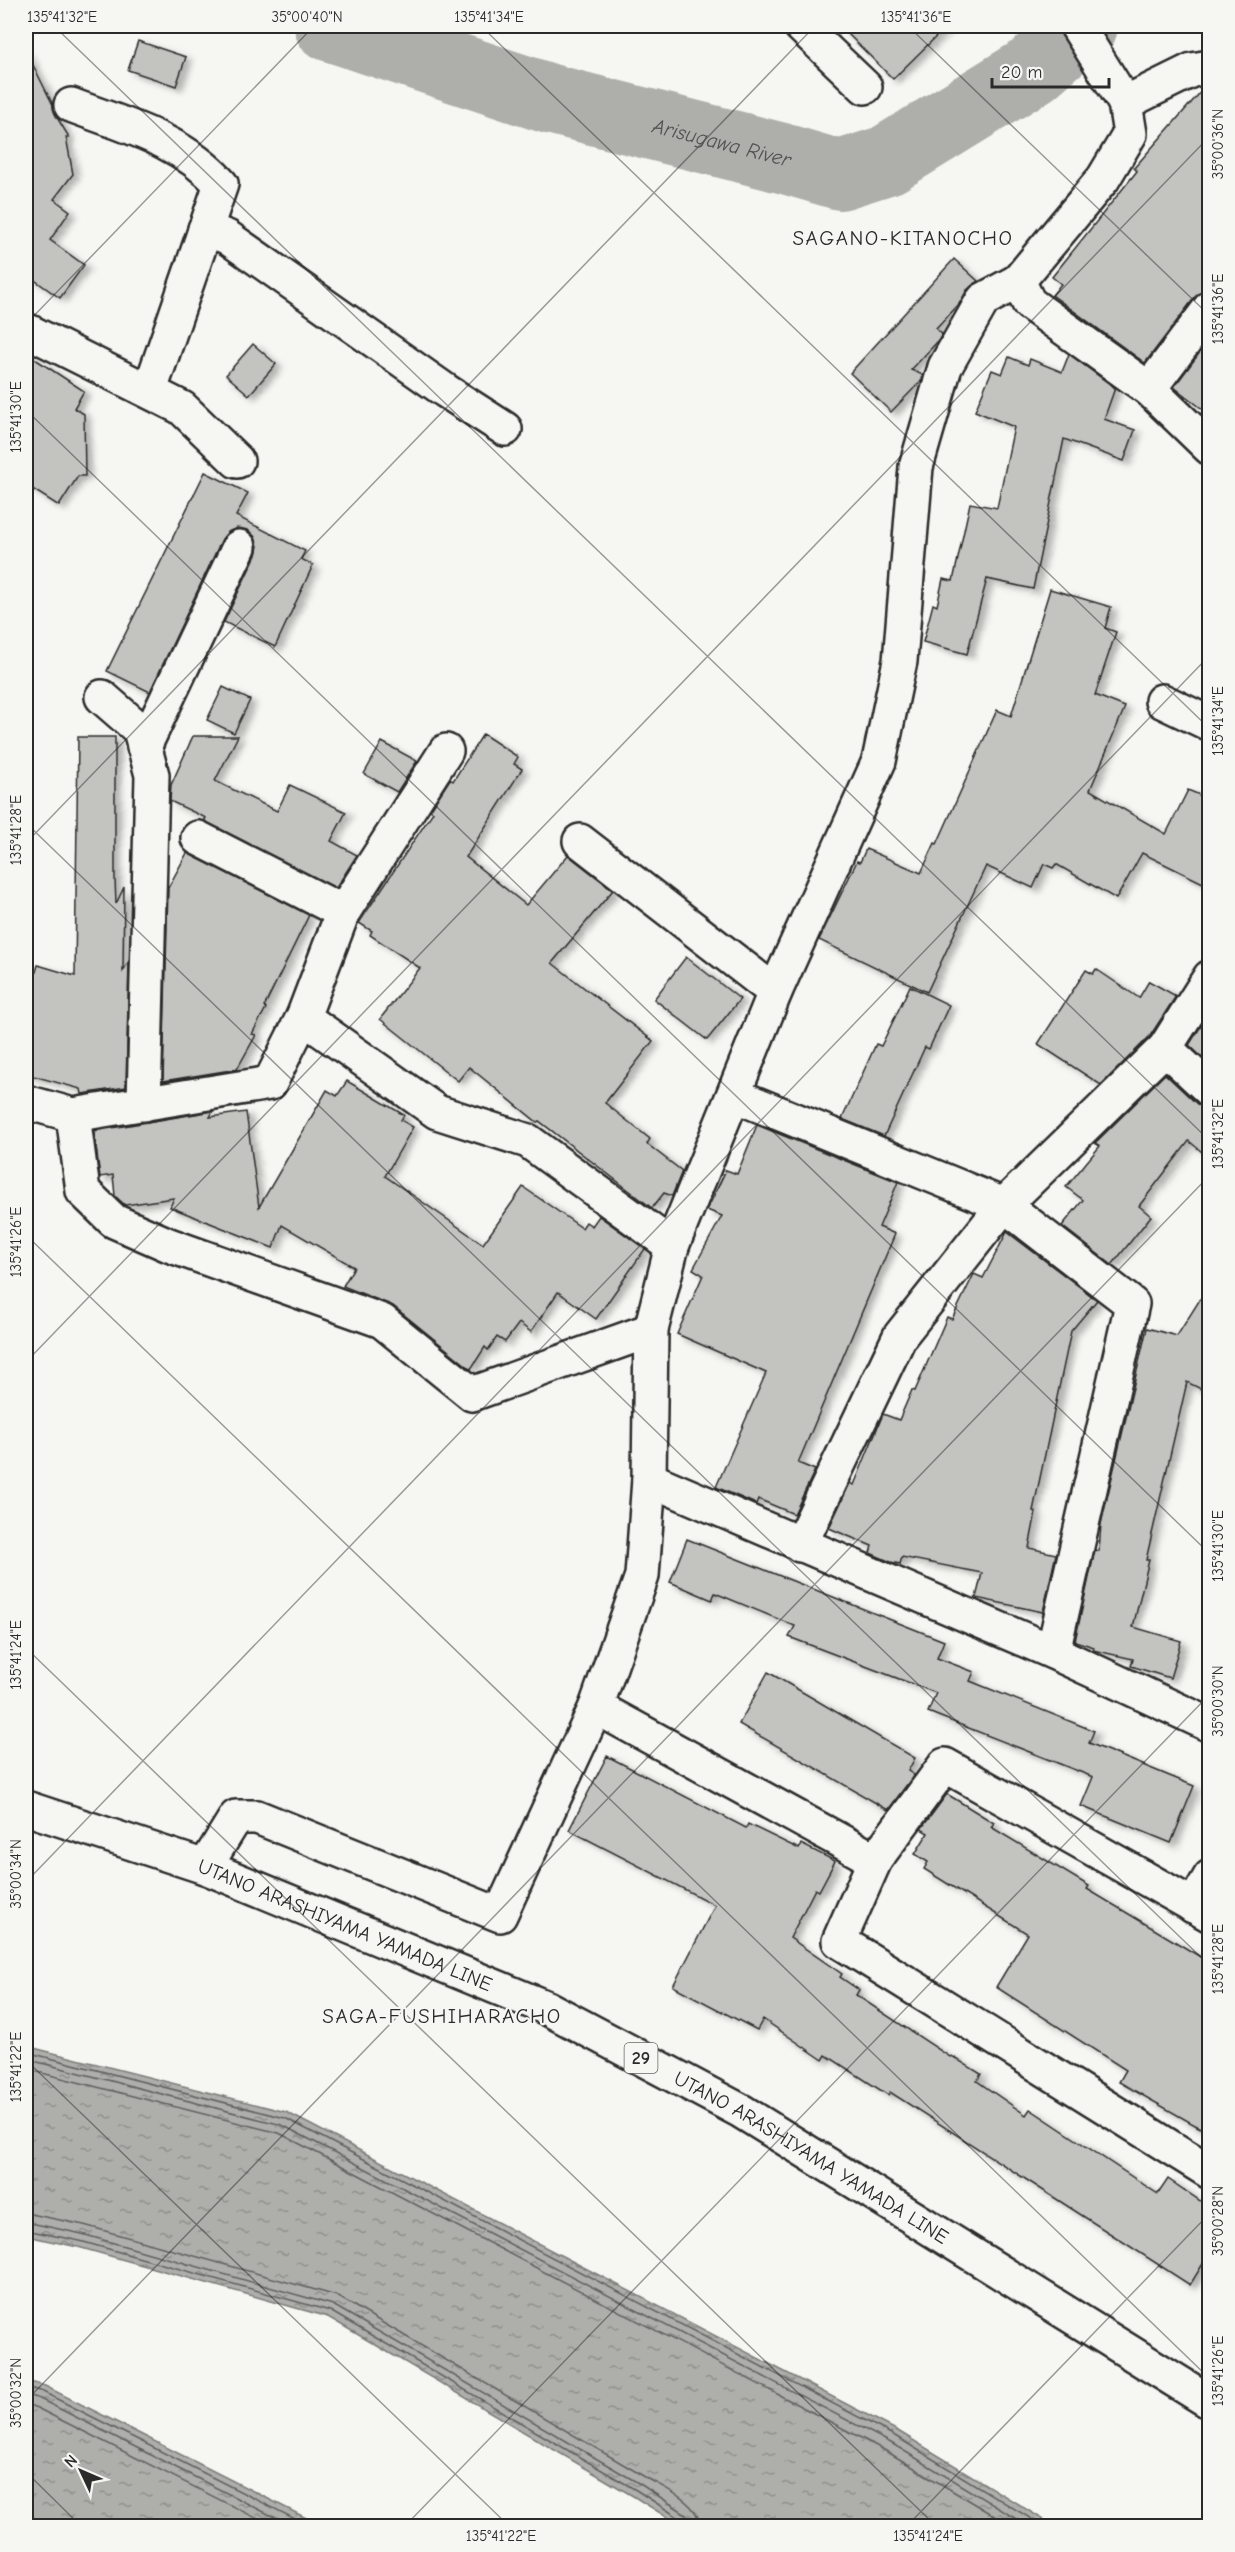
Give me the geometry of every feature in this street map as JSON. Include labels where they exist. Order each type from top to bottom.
[{"type":"street","points":[[801,26],[865,87]]},
{"type":"street","points":[[205,1867],[236,1817],[258,1817],[500,1915],[596,1707],[642,1576],[649,1479],[651,1330],[672,1246],[775,992],[879,761],[900,661],[916,467],[945,367],[983,300],[1018,281],[1103,179],[1130,134],[1125,103],[1077,26]]},
{"type":"street","points":[[1125,103],[1192,70],[1209,67]]},
{"type":"street","points":[[71,105],[170,142],[208,170],[221,184],[150,390]]},
{"type":"street","points":[[205,229],[227,237],[446,391],[505,429]]},
{"type":"street","points":[[1018,281],[1029,303],[1149,389],[1209,448]]},
{"type":"street","points":[[1149,389],[1209,308]]},
{"type":"street","points":[[26,330],[182,408],[237,461]]},
{"type":"street","points":[[144,747],[239,547]]},
{"type":"street","points":[[102,697],[140,730],[152,775],[144,1104]]},
{"type":"street","points":[[1162,701],[1209,724]]},
{"type":"street","points":[[26,1102],[73,1115],[270,1083],[303,1017],[343,912],[446,751]]},
{"type":"street","points":[[198,838],[343,912]]},
{"type":"street","points":[[580,841],[775,992]]},
{"type":"street","points":[[800,1545],[900,1336],[1004,1205],[1165,1048],[1209,977]]},
{"type":"street","points":[[303,1017],[437,1112],[528,1141],[672,1246]]},
{"type":"street","points":[[1165,1048],[1209,1090]]},
{"type":"street","points":[[734,1095],[1004,1205],[1132,1304],[1053,1652]]},
{"type":"street","points":[[73,1115],[83,1191],[114,1221],[169,1245],[382,1320],[472,1394],[651,1330]]},
{"type":"street","points":[[649,1479],[1053,1652],[1209,1725]]},
{"type":"street","points":[[596,1707],[875,1860]]},
{"type":"street","points":[[1209,1877],[1201,1910],[945,1765],[875,1860],[839,1941],[1209,2172]]},
{"type":"street","name":"UTANO ARASHIYAMA YAMADA LINE","points":[[26,1808],[205,1867],[547,2008],[741,2111],[1209,2402]]},
{"type":"water","points":[[26,2046],[286,2112],[898,2431],[1054,2526],[681,2526],[328,2317],[78,2247],[26,2236]]},
{"type":"water","points":[[26,2381],[45,2386],[322,2526],[26,2526]]},
{"type":"building","points":[[840,26],[947,26],[893,79]]},
{"type":"building","points":[[138,41],[186,57],[176,86],[128,70]]},
{"type":"building","points":[[26,51],[53,105],[56,116],[69,137],[66,137],[73,174],[54,199],[70,211],[50,240],[84,265],[60,298],[26,274]]},
{"type":"building","points":[[1209,86],[1209,290],[1202,291],[1195,297],[1145,363],[1052,295],[1061,284],[1052,277],[1137,171],[1134,168],[1205,87]]},
{"type":"building","points":[[954,259],[978,281],[967,290],[959,304],[936,329],[942,334],[938,341],[911,370],[923,375],[922,380],[891,412],[850,373]]},
{"type":"building","points":[[1209,340],[1209,414],[1174,387]]},
{"type":"building","points":[[253,344],[276,364],[249,395],[226,375]]},
{"type":"building","points":[[26,353],[84,391],[74,408],[84,414],[85,476],[78,476],[59,506],[26,485]]},
{"type":"building","points":[[1069,354],[1115,388],[1104,419],[1135,430],[1124,461],[1064,439],[1033,589],[987,579],[967,654],[923,642],[933,604],[937,606],[943,579],[953,581],[970,503],[997,508],[1014,427],[975,411],[992,370],[1002,374],[1009,357],[1028,365],[1030,359],[1062,372]]},
{"type":"building","points":[[205,472],[248,493],[236,516],[305,551],[301,559],[313,565],[275,647],[224,622],[256,555],[258,546],[255,537],[248,530],[237,528],[228,532],[222,539],[150,692],[107,671]]},
{"type":"building","points":[[1050,589],[1111,607],[1105,628],[1116,632],[1095,695],[1125,707],[1090,790],[1166,834],[1188,790],[1209,799],[1209,886],[1142,853],[1116,899],[1056,864],[1053,868],[1044,864],[1033,888],[986,866],[927,992],[819,940],[857,861],[860,862],[866,849],[921,873],[935,843],[937,844],[997,710],[1011,716]]},
{"type":"building","points":[[223,687],[250,700],[234,733],[207,720]]},
{"type":"building","points":[[483,734],[518,757],[514,764],[522,769],[466,857],[526,905],[568,855],[613,890],[552,963],[653,1041],[605,1103],[650,1139],[647,1144],[682,1171],[672,1196],[664,1193],[652,1208],[539,1121],[537,1122],[469,1067],[458,1081],[380,1019],[420,968],[370,935],[372,931],[359,923],[433,812],[430,810],[450,779],[453,781]]},
{"type":"building","points":[[193,736],[238,736],[215,781],[277,811],[290,785],[346,812],[331,841],[357,855],[336,888],[204,821],[206,818],[170,801],[171,785]]},
{"type":"building","points":[[78,737],[115,737],[115,880],[116,904],[124,887],[123,971],[129,961],[126,1087],[82,1094],[81,1089],[26,1074],[26,980],[33,982],[38,965],[75,976]]},
{"type":"building","points":[[382,742],[417,761],[397,792],[364,774]]},
{"type":"building","points":[[187,853],[309,915],[252,1034],[256,1035],[237,1069],[163,1081],[168,888]]},
{"type":"building","points":[[686,957],[740,999],[707,1040],[654,999]]},
{"type":"building","points":[[1096,969],[1139,998],[1149,981],[1176,996],[1150,1036],[1101,1085],[1038,1044],[1086,970],[1093,974]]},
{"type":"building","points":[[910,986],[949,1005],[929,1049],[925,1047],[884,1136],[842,1119],[876,1044],[881,1046]]},
{"type":"building","points":[[1209,1016],[1209,1064],[1189,1045]]},
{"type":"building","points":[[1165,1074],[1197,1104],[1209,1108],[1209,1158],[1189,1141],[1139,1206],[1151,1216],[1112,1265],[1062,1226],[1083,1200],[1066,1187],[1100,1146],[1095,1143]]},
{"type":"building","points":[[347,1081],[404,1115],[401,1120],[413,1127],[385,1176],[483,1244],[523,1187],[582,1228],[586,1222],[592,1226],[599,1216],[645,1249],[596,1319],[558,1292],[531,1332],[519,1323],[505,1342],[497,1337],[488,1350],[485,1347],[471,1369],[393,1306],[343,1286],[354,1267],[282,1225],[273,1248],[170,1207],[174,1198],[125,1205],[115,1196],[113,1175],[100,1177],[94,1131],[213,1111],[210,1117],[246,1112],[259,1207],[327,1090],[337,1096]]},
{"type":"building","points":[[757,1125],[898,1182],[879,1227],[895,1234],[798,1463],[815,1470],[794,1514],[758,1499],[756,1504],[716,1487],[766,1373],[677,1334],[703,1275],[693,1269],[722,1216],[707,1210],[726,1170],[737,1174]]},
{"type":"building","points":[[1007,1232],[1097,1300],[1071,1331],[1033,1511],[1036,1512],[1029,1548],[1056,1554],[1043,1612],[976,1598],[982,1573],[902,1557],[900,1564],[891,1562],[870,1553],[872,1546],[829,1528],[850,1483],[854,1485],[883,1414],[899,1420],[912,1390],[915,1391],[947,1317],[952,1319],[974,1274],[983,1278]]},
{"type":"building","points":[[1209,1285],[1209,1393],[1187,1382],[1133,1627],[1181,1641],[1170,1678],[1131,1666],[1133,1659],[1093,1650],[1094,1647],[1075,1641],[1095,1550],[1099,1551],[1101,1524],[1147,1328],[1177,1336]]},
{"type":"building","points":[[687,1539],[944,1641],[937,1658],[974,1672],[970,1681],[1094,1731],[1089,1743],[1194,1786],[1171,1843],[1081,1806],[1093,1777],[928,1712],[936,1693],[789,1637],[795,1626],[715,1593],[712,1600],[670,1582]]},
{"type":"building","points":[[768,1672],[915,1758],[908,1771],[914,1775],[888,1810],[739,1724]]},
{"type":"building","points":[[607,1756],[746,1828],[748,1824],[799,1849],[801,1844],[835,1861],[819,1891],[815,1889],[790,1938],[842,1974],[840,1977],[859,1990],[856,1995],[950,2057],[952,2056],[981,2074],[977,2081],[1026,2115],[1030,2109],[1158,2194],[1168,2179],[1209,2207],[1209,2254],[1190,2285],[890,2092],[888,2095],[826,2055],[823,2060],[763,2019],[757,2030],[673,1986],[715,1905],[569,1830]]},
{"type":"building","points":[[947,1794],[994,1823],[991,1827],[1089,1886],[1087,1889],[1209,1962],[1209,2133],[1119,2082],[1126,2070],[996,1987],[1028,1934],[924,1869],[928,1862],[915,1854],[928,1833],[921,1829]]},
{"type":"waterway","name":"Arisugawa River","points":[[329,26],[550,99],[840,175],[887,160],[1033,70],[1083,26]]},
{"type":"district","name":"SAGANO-KITANOCHO","points":[[903,238]]},
{"type":"district","name":"SAGA-FUSHIHARACHO","points":[[442,2016]]}]
